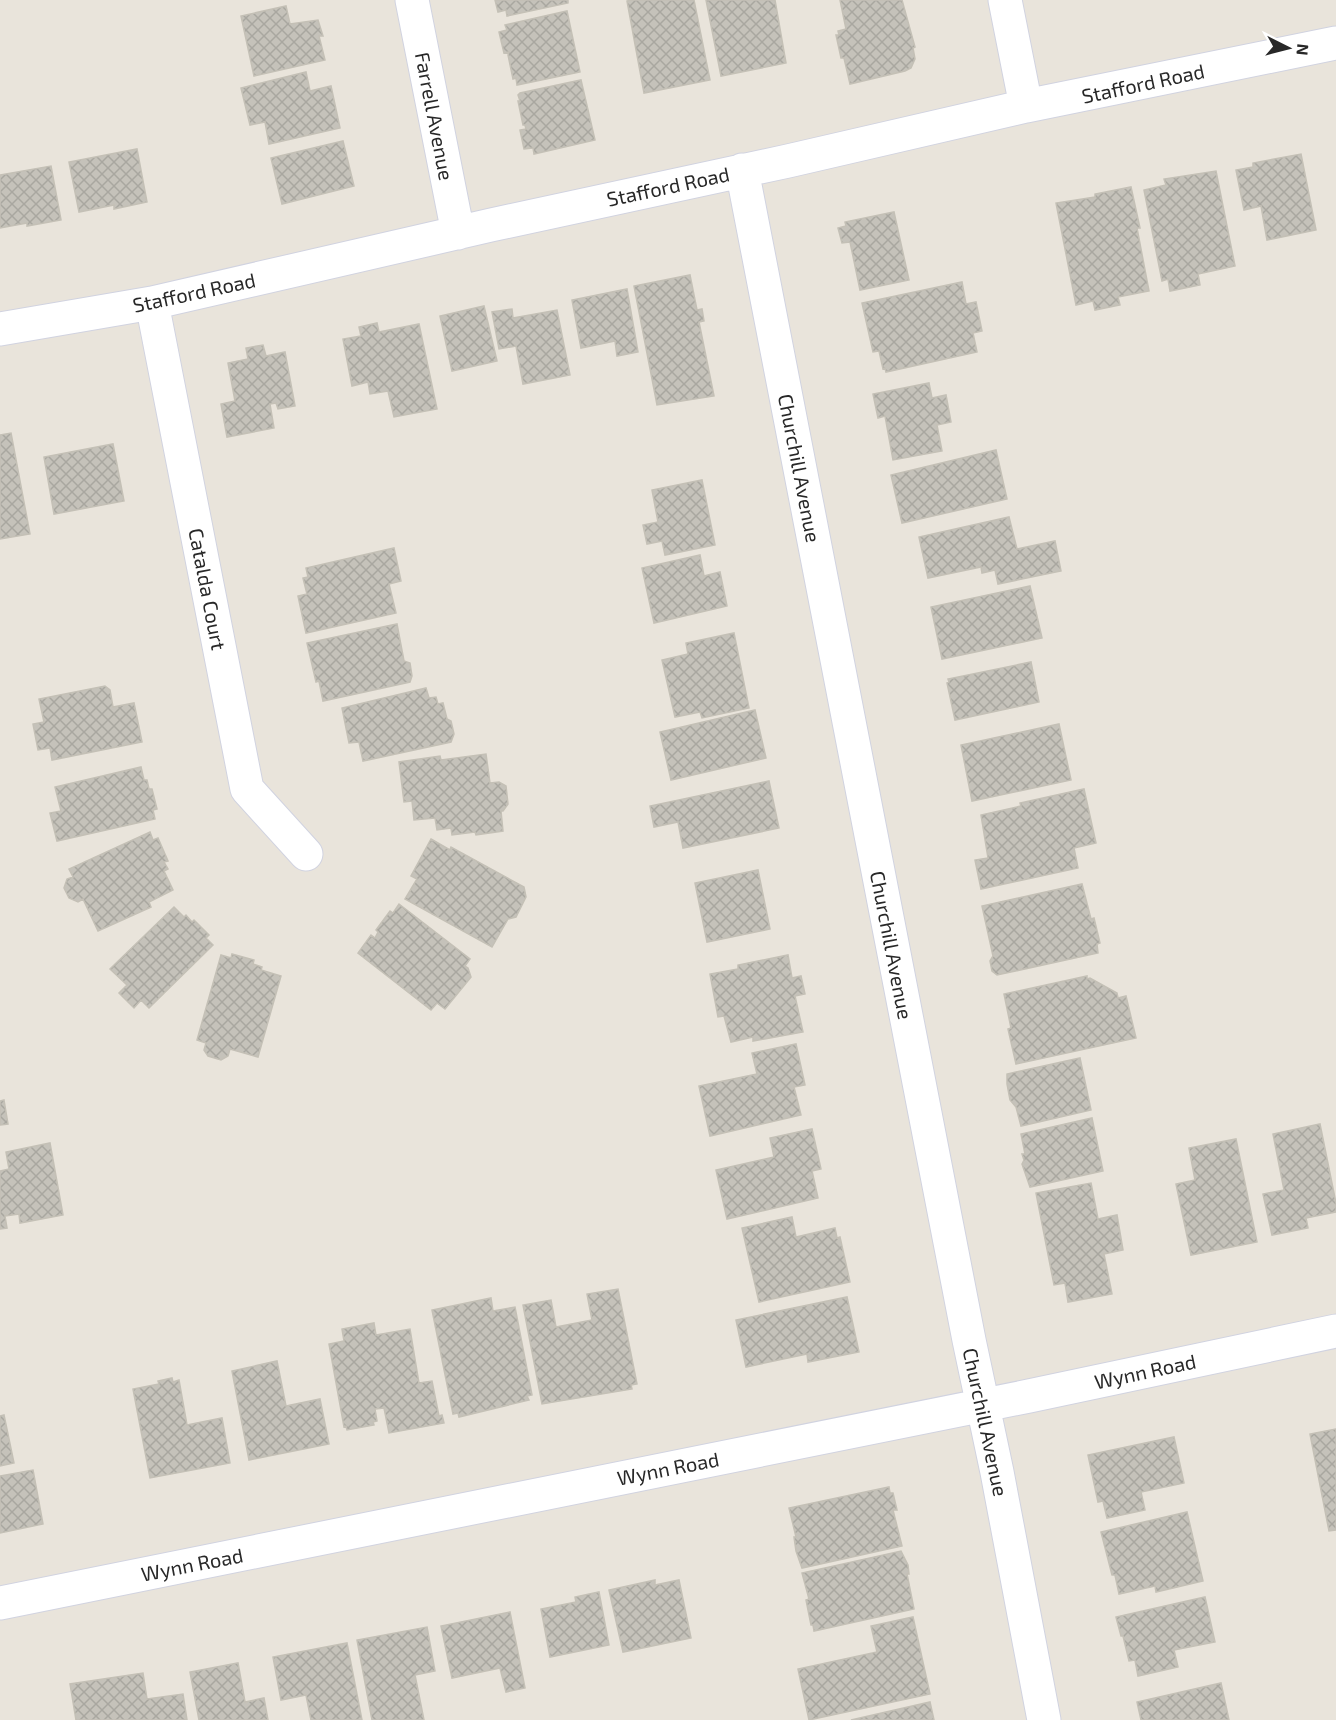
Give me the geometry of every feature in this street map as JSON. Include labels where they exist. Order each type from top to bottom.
[{"type":"street","name":"Farrell Avenue","points":[[412,0],[458,232]]},
{"type":"street","points":[[1005,0],[1026,106]]},
{"type":"street","name":"Stafford Road","points":[[0,329],[152,303],[458,232],[1026,106],[1336,43]]},
{"type":"street","name":"Churchill Avenue","points":[[742,170],[998,1472],[1044,1720]]},
{"type":"street","name":"Catalda Court","points":[[152,303],[247,789],[306,854]]},
{"type":"street","name":"Wynn Road","points":[[0,1603],[1336,1331]]},
{"type":"building","points":[[495,0],[568,0],[568,3],[507,16],[506,10],[498,12]]},
{"type":"building","points":[[694,0],[710,80],[644,93],[627,1]]},
{"type":"building","points":[[706,0],[775,0],[786,63],[721,76]]},
{"type":"building","points":[[840,0],[902,0],[915,47],[913,48],[915,59],[911,68],[850,84],[836,35],[839,35],[838,31],[846,29]]},
{"type":"building","points":[[286,6],[290,24],[318,20],[323,36],[319,36],[325,60],[254,76],[241,16]]},
{"type":"building","points":[[567,11],[580,72],[517,85],[516,78],[513,79],[509,52],[504,53],[499,32],[507,30],[505,25]]},
{"type":"building","points":[[306,72],[310,91],[331,86],[340,128],[269,144],[265,122],[250,125],[241,88]]},
{"type":"building","points":[[581,80],[595,140],[534,154],[533,148],[524,149],[520,130],[526,129],[523,125],[518,95]]},
{"type":"building","points":[[343,141],[354,186],[282,204],[271,158]]},
{"type":"building","points":[[137,149],[147,202],[114,209],[114,205],[79,212],[69,162]]},
{"type":"building","points":[[1301,154],[1316,230],[1267,240],[1261,206],[1244,210],[1236,170],[1253,167],[1253,163]]},
{"type":"building","points":[[51,166],[61,220],[0,228],[0,175]]},
{"type":"building","points":[[1216,171],[1235,266],[1198,274],[1200,285],[1170,291],[1168,279],[1162,281],[1144,190],[1166,185],[1164,179]]},
{"type":"building","points":[[1131,187],[1140,228],[1137,228],[1149,291],[1118,297],[1120,305],[1095,310],[1093,301],[1076,305],[1056,203],[1095,197],[1095,194]]},
{"type":"building","points":[[894,212],[909,280],[860,290],[850,242],[842,243],[838,228],[846,226],[845,222]]},
{"type":"building","points":[[690,275],[697,310],[702,309],[704,321],[699,322],[714,396],[657,405],[634,286]]},
{"type":"building","points":[[962,282],[966,304],[976,302],[982,331],[973,333],[977,352],[886,372],[885,368],[883,369],[879,351],[873,352],[862,303]]},
{"type":"building","points":[[627,289],[638,352],[617,356],[615,341],[581,348],[572,300]]},
{"type":"building","points":[[484,306],[497,361],[452,371],[440,316]]},
{"type":"building","points":[[512,309],[513,318],[557,310],[570,375],[523,384],[516,346],[499,349],[492,312]]},
{"type":"building","points":[[377,323],[379,332],[419,324],[437,409],[394,417],[388,391],[370,394],[368,382],[352,386],[343,339],[361,336],[359,327]]},
{"type":"building","points":[[263,345],[266,356],[285,352],[295,406],[278,409],[276,403],[270,404],[274,428],[227,437],[221,404],[235,401],[228,363],[248,359],[246,348]]},
{"type":"building","points":[[929,383],[932,398],[946,395],[951,422],[937,425],[942,451],[893,460],[885,416],[878,418],[873,394]]},
{"type":"building","points":[[11,433],[30,534],[0,539],[0,435]]},
{"type":"building","points":[[113,444],[124,501],[54,514],[44,457]]},
{"type":"building","points":[[996,450],[1007,499],[902,523],[891,475]]},
{"type":"building","points":[[702,480],[715,545],[665,555],[662,541],[647,544],[643,525],[658,522],[652,490]]},
{"type":"building","points":[[1009,517],[1017,549],[1055,541],[1061,571],[998,584],[995,570],[982,573],[981,567],[928,578],[919,537]]},
{"type":"building","points":[[394,548],[401,581],[389,584],[396,613],[306,633],[298,596],[307,594],[303,578],[308,577],[306,568]]},
{"type":"building","points":[[700,555],[704,576],[720,572],[727,606],[654,623],[642,568]]},
{"type":"building","points":[[1030,586],[1042,638],[942,659],[931,607]]},
{"type":"building","points":[[397,624],[404,661],[410,663],[412,676],[410,682],[323,701],[307,643]]},
{"type":"building","points":[[734,633],[749,708],[702,718],[700,712],[675,717],[662,660],[688,654],[686,643]]},
{"type":"building","points":[[1031,662],[1039,702],[955,720],[948,679]]},
{"type":"building","points":[[105,686],[110,690],[113,707],[134,703],[142,742],[52,760],[50,748],[38,750],[33,724],[44,722],[39,699]]},
{"type":"building","points":[[426,688],[429,698],[436,697],[438,704],[443,703],[454,734],[451,742],[363,761],[359,742],[349,743],[342,708]]},
{"type":"building","points":[[755,710],[766,758],[671,780],[660,732]]},
{"type":"building","points":[[1059,724],[1071,780],[972,801],[961,745]]},
{"type":"building","points":[[486,754],[490,783],[499,782],[506,786],[508,804],[501,811],[503,831],[476,835],[475,832],[452,835],[451,828],[437,830],[435,818],[414,820],[412,801],[404,802],[399,762],[440,756],[441,760]]},
{"type":"building","points":[[141,767],[144,780],[147,780],[149,789],[152,789],[157,809],[153,810],[155,819],[57,841],[50,813],[61,811],[55,787]]},
{"type":"building","points":[[769,781],[779,828],[683,848],[678,822],[654,827],[650,806]]},
{"type":"building","points":[[1084,789],[1096,843],[1074,848],[1078,868],[981,889],[975,860],[988,858],[981,815],[1021,806],[1020,803]]},
{"type":"building","points":[[150,832],[153,840],[158,838],[168,861],[164,862],[168,869],[164,871],[173,890],[149,902],[151,907],[98,931],[83,899],[78,902],[69,898],[64,888],[67,879],[73,877],[69,869]]},
{"type":"building","points":[[431,839],[450,850],[451,847],[524,887],[526,897],[516,917],[508,919],[492,947],[405,899],[417,879],[411,876]]},
{"type":"building","points":[[758,870],[770,929],[707,942],[695,883]]},
{"type":"building","points":[[1082,884],[1100,943],[1097,944],[1098,953],[997,975],[992,971],[990,961],[993,956],[982,906]]},
{"type":"building","points":[[399,904],[470,959],[465,966],[471,977],[445,1009],[437,1003],[431,1010],[358,953],[371,935],[375,938],[378,932],[376,930],[390,911],[393,913]]},
{"type":"building","points":[[174,907],[184,917],[186,915],[192,922],[194,920],[209,935],[206,938],[213,945],[149,1008],[141,1000],[134,1008],[119,993],[127,985],[110,969]]},
{"type":"building","points":[[232,954],[254,960],[253,964],[262,967],[261,970],[281,976],[258,1057],[230,1049],[228,1056],[221,1060],[208,1056],[204,1050],[206,1043],[197,1040],[221,955],[231,958]]},
{"type":"building","points":[[788,955],[792,978],[801,976],[805,994],[795,996],[803,1032],[753,1041],[753,1037],[731,1042],[724,1016],[718,1017],[710,974],[738,969],[738,965]]},
{"type":"building","points":[[1087,976],[1087,979],[1090,978],[1117,993],[1118,998],[1126,996],[1136,1038],[1016,1064],[1008,1029],[1011,1028],[1004,994]]},
{"type":"building","points":[[796,1044],[805,1085],[794,1087],[801,1115],[710,1136],[699,1086],[757,1074],[752,1053]]},
{"type":"building","points":[[1080,1058],[1091,1110],[1021,1126],[1016,1107],[1010,1100],[1007,1074]]},
{"type":"building","points":[[4,1100],[8,1124],[0,1125],[0,1101]]},
{"type":"building","points":[[1092,1118],[1103,1171],[1030,1187],[1022,1164],[1024,1160],[1022,1154],[1025,1154],[1021,1134]]},
{"type":"building","points":[[1320,1124],[1336,1212],[1306,1218],[1308,1228],[1272,1235],[1263,1194],[1284,1190],[1273,1134]]},
{"type":"building","points":[[812,1129],[821,1169],[812,1171],[818,1198],[727,1219],[716,1170],[774,1157],[770,1138]]},
{"type":"building","points":[[1236,1139],[1257,1242],[1191,1255],[1176,1184],[1195,1180],[1189,1148]]},
{"type":"building","points":[[50,1143],[63,1215],[20,1223],[19,1214],[5,1216],[7,1228],[0,1229],[0,1171],[9,1169],[6,1152]]},
{"type":"building","points":[[1091,1183],[1098,1219],[1117,1215],[1123,1250],[1104,1254],[1112,1294],[1068,1302],[1065,1283],[1054,1285],[1036,1193]]},
{"type":"building","points":[[792,1217],[796,1237],[835,1228],[837,1238],[840,1237],[850,1282],[759,1302],[742,1228]]},
{"type":"building","points":[[618,1289],[637,1384],[631,1385],[632,1389],[542,1404],[523,1305],[551,1300],[556,1327],[592,1320],[587,1294]]},
{"type":"building","points":[[847,1297],[859,1352],[808,1362],[807,1354],[746,1367],[736,1320]]},
{"type":"building","points":[[491,1298],[493,1311],[515,1307],[532,1395],[527,1396],[529,1400],[459,1417],[458,1413],[453,1414],[432,1310]]},
{"type":"building","points":[[374,1323],[376,1335],[410,1329],[419,1383],[432,1381],[439,1416],[442,1415],[444,1423],[389,1433],[384,1408],[375,1409],[377,1421],[373,1422],[374,1425],[347,1430],[346,1426],[344,1427],[329,1344],[344,1341],[342,1329]]},
{"type":"building","points":[[277,1361],[286,1406],[320,1399],[329,1444],[249,1460],[232,1371]]},
{"type":"building","points":[[172,1378],[173,1382],[179,1380],[187,1425],[222,1418],[230,1463],[150,1478],[133,1389],[159,1384],[158,1381]]},
{"type":"building","points":[[4,1415],[14,1463],[0,1466],[0,1416]]},
{"type":"building","points":[[1336,1429],[1336,1530],[1329,1531],[1310,1434]]},
{"type":"building","points":[[1174,1437],[1184,1483],[1141,1492],[1145,1510],[1107,1518],[1103,1501],[1098,1502],[1088,1455]]},
{"type":"building","points":[[33,1470],[43,1524],[0,1533],[0,1476]]},
{"type":"building","points":[[889,1487],[890,1493],[893,1493],[897,1510],[893,1510],[902,1546],[802,1568],[796,1551],[794,1537],[796,1537],[789,1508]]},
{"type":"building","points":[[1187,1512],[1203,1581],[1156,1592],[1155,1586],[1119,1594],[1101,1532]]},
{"type":"building","points":[[901,1551],[908,1565],[909,1574],[907,1574],[914,1609],[814,1631],[802,1573]]},
{"type":"building","points":[[655,1580],[655,1585],[679,1580],[691,1638],[623,1652],[609,1590]]},
{"type":"building","points":[[599,1592],[609,1645],[550,1657],[541,1609],[576,1602],[575,1597]]},
{"type":"building","points":[[1205,1597],[1215,1642],[1174,1650],[1178,1667],[1138,1676],[1135,1660],[1129,1661],[1116,1617]]},
{"type":"building","points":[[510,1612],[525,1688],[506,1692],[500,1668],[452,1678],[441,1626]]},
{"type":"building","points":[[913,1617],[930,1694],[809,1720],[798,1669],[877,1652],[871,1626]]},
{"type":"building","points":[[427,1627],[435,1671],[415,1675],[424,1720],[372,1720],[357,1640]]},
{"type":"building","points":[[347,1643],[362,1720],[311,1720],[306,1695],[281,1700],[273,1657]]},
{"type":"building","points":[[238,1663],[245,1702],[264,1698],[268,1720],[199,1720],[190,1672]]},
{"type":"building","points":[[143,1673],[147,1699],[183,1694],[187,1720],[76,1720],[70,1684]]},
{"type":"building","points":[[1221,1683],[1229,1720],[1141,1720],[1137,1702]]},
{"type":"building","points":[[930,1702],[934,1720],[851,1720]]}]
